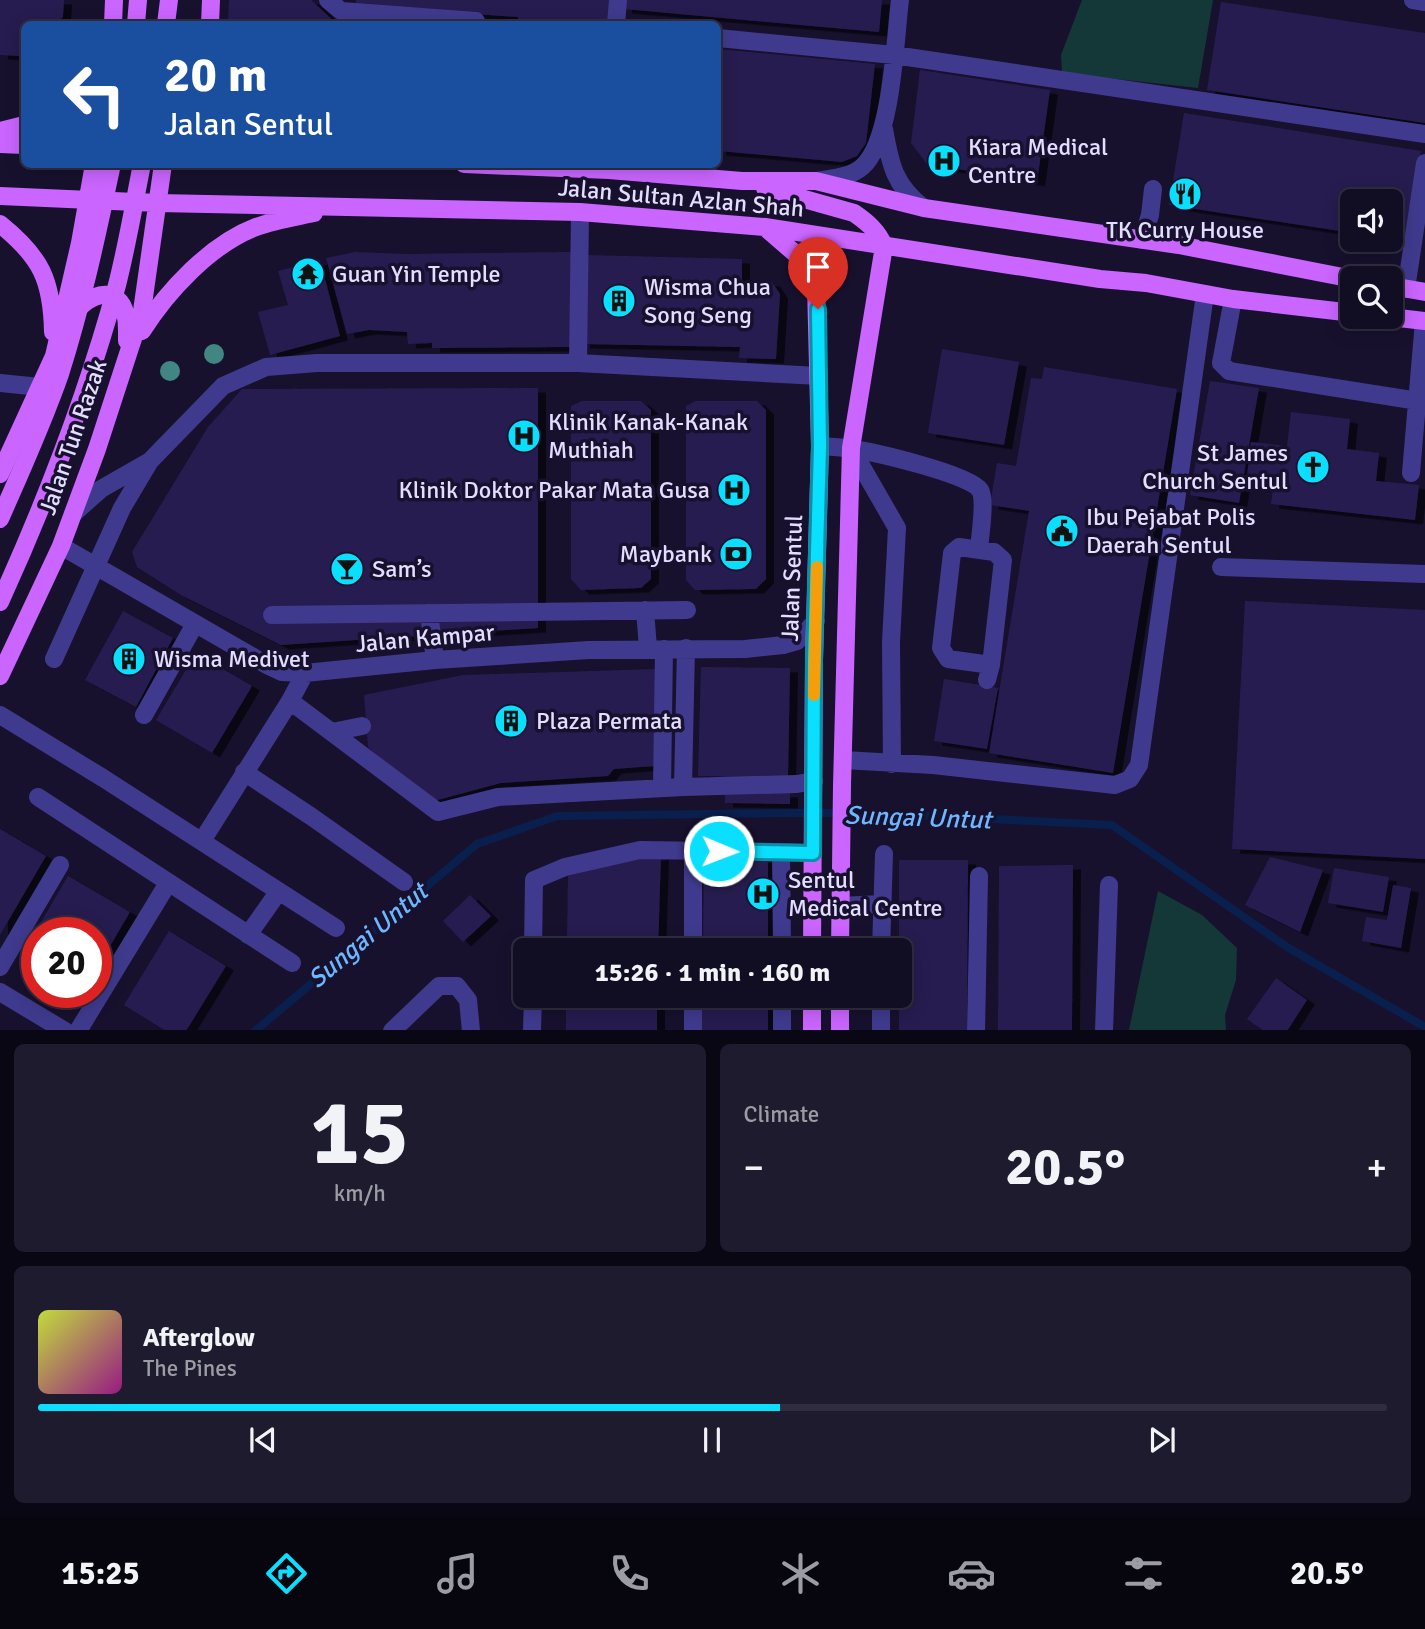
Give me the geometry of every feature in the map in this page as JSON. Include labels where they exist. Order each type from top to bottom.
[{"type":"main road","points":[[113,21],[114,0]]},
{"type":"main road","points":[[135,21],[138,0]]},
{"type":"main road","points":[[166,21],[169,0]]},
{"type":"main road","points":[[210,21],[211,0]]},
{"type":"main road","points":[[0,131],[21,126]]},
{"type":"main road","points":[[0,144],[21,145]]},
{"type":"main road","name":"Jalan Tun Razak","points":[[0,474],[54,356],[93,168]]},
{"type":"main road","name":"Jalan Tun Razak","points":[[0,519],[37,436],[60,374],[87,279],[111,168]]},
{"type":"main road","name":"Jalan Tun Razak","points":[[0,602],[37,521],[86,385],[117,283],[141,168]]},
{"type":"main road","name":"Jalan Tun Razak","points":[[0,676],[61,546],[142,311],[162,168]]},
{"type":"main road","name":"Jalan Sultan Azlan Shah","points":[[618,168],[742,181],[816,181],[925,208],[1142,240],[1340,277]]},
{"type":"main road","points":[[742,181],[854,214],[866,221],[881,237],[884,246],[851,448],[840,938]]},
{"type":"main road","name":"Jalan Sultan Azlan Shah","points":[[0,196],[158,203],[580,212],[765,227],[1233,299],[1340,311]]},
{"type":"main road","points":[[127,355],[152,315],[173,289],[238,235],[257,226],[339,207]]},
{"type":"main road","points":[[0,224],[38,261],[46,279],[52,304],[54,356]]},
{"type":"main road","name":"Jalan Sentul","points":[[765,227],[797,255],[816,285],[820,446],[812,938]]},
{"type":"main road","points":[[1403,289],[1425,292]]},
{"type":"main road","points":[[54,356],[79,307],[98,295],[112,297],[121,303],[127,323],[127,355]]},
{"type":"main road","points":[[1403,319],[1424,321]]},
{"type":"main road","points":[[812,1008],[812,1030]]},
{"type":"main road","points":[[840,1008],[840,1030]]},
{"type":"street","points":[[328,0],[341,11],[477,21]]},
{"type":"street","points":[[616,21],[618,0]]},
{"type":"street","points":[[816,181],[851,174],[862,168],[870,159],[884,129],[901,0]]},
{"type":"street","points":[[1413,0],[1425,2]]},
{"type":"street","points":[[721,38],[894,55],[1425,134]]},
{"type":"street","points":[[884,129],[889,157],[899,183],[903,190],[925,208]]},
{"type":"street","points":[[1403,269],[1425,163]]},
{"type":"street","points":[[1142,240],[1150,215],[1153,189]]},
{"type":"street","points":[[578,363],[580,212]]},
{"type":"street","points":[[843,760],[933,765],[1115,785],[1129,779],[1139,765],[1205,294]]},
{"type":"street","points":[[1233,299],[1221,363],[1229,372],[1419,401]]},
{"type":"street","points":[[1411,473],[1424,321]]},
{"type":"street","points":[[54,659],[122,508],[150,461],[223,386],[266,367],[317,363],[578,363],[819,376]]},
{"type":"street","points":[[0,383],[40,387]]},
{"type":"street","points":[[820,446],[851,448],[925,466],[971,483],[980,490],[982,501],[979,549]]},
{"type":"street","points":[[851,448],[897,528],[891,642],[892,764]]},
{"type":"street","points":[[73,514],[101,489],[150,461]]},
{"type":"street","name":"Jalan Kampar","points":[[61,546],[94,566],[170,599],[195,624],[282,672],[305,673],[435,660],[618,657],[656,648],[745,649],[797,641],[816,621]]},
{"type":"street","points":[[959,547],[979,549],[994,552],[1003,560],[989,673],[948,659],[940,648],[952,553],[959,547]]},
{"type":"street","points":[[1221,567],[1425,574]]},
{"type":"street","points":[[645,610],[656,648],[662,788]]},
{"type":"street","points":[[272,615],[687,610]]},
{"type":"street","points":[[429,613],[435,660]]},
{"type":"street","points":[[144,715],[195,624]]},
{"type":"street","points":[[683,787],[686,648]]},
{"type":"street","points":[[202,841],[305,673]]},
{"type":"street","points":[[290,701],[438,812],[498,797],[634,784],[662,788],[814,785]]},
{"type":"street","points":[[0,715],[336,928]]},
{"type":"street","points":[[332,732],[362,726]]},
{"type":"street","points":[[244,772],[404,883]]},
{"type":"street","points":[[38,797],[292,963]]},
{"type":"street","points":[[533,938],[534,880],[565,867],[640,850],[813,851]]},
{"type":"street","points":[[693,851],[693,938]]},
{"type":"street","points":[[781,852],[782,938]]},
{"type":"street","points":[[881,938],[884,854]]},
{"type":"street","points":[[0,967],[60,865]]},
{"type":"street","points":[[976,1030],[979,876]]},
{"type":"street","points":[[79,1030],[167,883]]},
{"type":"street","points":[[1104,1030],[1109,885]]},
{"type":"street","points":[[248,935],[279,891]]},
{"type":"street","points":[[841,906],[881,904]]},
{"type":"street","points":[[393,1030],[439,986],[457,986],[468,1000],[471,1030]]},
{"type":"street","points":[[0,992],[63,1030]]},
{"type":"street","points":[[532,1030],[533,1008]]},
{"type":"street","points":[[693,1008],[694,1030]]},
{"type":"street","points":[[782,1008],[782,1030]]},
{"type":"street","points":[[881,1008],[881,1030]]},
{"type":"green space","points":[[1082,0],[1213,0],[1198,88],[1062,73],[1061,55]]},
{"type":"green space","points":[[1158,891],[1202,915],[1237,948],[1236,980],[1225,1015],[1226,1030],[1129,1030]]},
{"type":"building","points":[[0,0],[64,0],[63,17],[58,21],[21,21],[20,56],[0,55]]},
{"type":"building","points":[[229,0],[311,0],[334,21],[228,21]]},
{"type":"building","points":[[356,0],[612,0],[611,21],[518,21],[518,17],[356,6]]},
{"type":"building","points":[[624,0],[882,0],[879,32],[624,9]]},
{"type":"building","points":[[1221,2],[1425,33],[1425,123],[1207,90]]},
{"type":"building","points":[[721,49],[875,64],[866,143],[857,156],[842,162],[721,151]]},
{"type":"building","points":[[920,70],[1050,90],[1037,182],[927,164],[911,143]]},
{"type":"building","points":[[1184,113],[1421,151],[1407,242],[1403,241],[1403,189],[1340,189],[1340,231],[1169,205]]},
{"type":"building","points":[[355,252],[571,252],[571,347],[432,348],[432,343],[408,344],[407,332],[369,330],[347,334],[326,258]]},
{"type":"building","points":[[585,255],[742,259],[742,281],[772,282],[780,294],[776,359],[739,358],[740,347],[582,344]]},
{"type":"building","points":[[320,260],[340,336],[270,355],[258,312],[288,305],[278,271]]},
{"type":"building","points":[[942,349],[1019,362],[1004,445],[928,433]]},
{"type":"building","points":[[1044,367],[1177,389],[1113,773],[989,753],[1029,511],[990,505],[997,463],[1016,466],[1031,378],[1042,379]]},
{"type":"building","points":[[1210,381],[1259,388],[1239,503],[1190,495]]},
{"type":"building","points":[[538,388],[538,628],[281,645],[181,595],[137,567],[132,552],[208,427],[242,389]]},
{"type":"building","points":[[582,401],[641,401],[651,410],[651,579],[641,588],[581,590],[571,579],[571,406]]},
{"type":"building","points":[[696,401],[757,401],[766,410],[766,579],[756,589],[695,590],[686,580],[686,406]]},
{"type":"building","name":"St James Church Sentul","points":[[1291,412],[1350,419],[1347,449],[1379,453],[1376,481],[1419,485],[1415,520],[1271,504],[1273,487],[1246,484],[1251,442],[1287,446]]},
{"type":"building","points":[[1245,601],[1425,610],[1425,859],[1232,849]]},
{"type":"building","name":"Wisma Medivet","points":[[123,611],[173,638],[136,707],[85,680]]},
{"type":"building","points":[[196,653],[252,686],[212,753],[156,720]]},
{"type":"building","points":[[701,667],[790,668],[788,778],[698,776]]},
{"type":"building","name":"Plaza Permata","points":[[657,669],[655,766],[614,769],[608,776],[501,783],[434,801],[397,774],[368,747],[364,695],[463,675]]},
{"type":"building","points":[[944,679],[998,688],[987,749],[934,741]]},
{"type":"building","points":[[725,792],[790,793],[790,804],[725,803]]},
{"type":"building","points":[[0,829],[46,856],[0,935]]},
{"type":"building","points":[[661,855],[658,938],[567,938],[568,874]]},
{"type":"building","points":[[1270,857],[1323,870],[1300,932],[1245,905]]},
{"type":"building","points":[[704,858],[768,858],[768,938],[703,938]]},
{"type":"building","points":[[899,860],[968,860],[967,1030],[899,1030],[899,1008],[912,1008],[912,938],[899,938]]},
{"type":"building","points":[[1073,865],[1072,1030],[998,1030],[999,866]]},
{"type":"building","points":[[1334,868],[1389,877],[1383,912],[1328,903]]},
{"type":"building","points":[[68,876],[130,912],[112,943],[112,917],[44,917]]},
{"type":"building","points":[[1393,885],[1411,888],[1401,948],[1362,941],[1366,917],[1387,920]]},
{"type":"building","points":[[470,895],[491,916],[463,942],[443,921]]},
{"type":"building","points":[[169,931],[226,966],[187,1030],[164,1030],[124,1005]]},
{"type":"building","points":[[1276,978],[1307,1000],[1288,1030],[1263,1030],[1247,1019]]},
{"type":"building","points":[[566,1008],[657,1008],[657,1030],[566,1030]]},
{"type":"building","points":[[702,1008],[768,1008],[768,1030],[702,1030]]},
{"type":"waterway","name":"Sungai Untut","points":[[256,1030],[477,844],[557,816],[789,813],[871,813],[1112,825],[1287,947],[1425,1027]]},
{"type":"slow traffic","points":[[814,695],[817,567]]},
{"type":"place","name":"Kiara Medical Centre","points":[[944,161]]},
{"type":"place","name":"TK Curry House","points":[[1185,194]]},
{"type":"place","name":"Guan Yin Temple","points":[[308,274]]},
{"type":"place","name":"Wisma Chua Song Seng","points":[[619,301]]},
{"type":"place","name":"Klinik Kanak-Kanak Muthiah","points":[[524,436]]},
{"type":"place","name":"St James Church Sentul","points":[[1313,467]]},
{"type":"place","name":"Klinik Doktor Pakar Mata Gusa","points":[[734,490]]},
{"type":"place","name":"Ibu Pejabat Polis Daerah Sentul","points":[[1062,531]]},
{"type":"place","name":"Maybank","points":[[736,554]]},
{"type":"place","name":"Sam’s","points":[[347,569]]},
{"type":"place","name":"Wisma Medivet","points":[[129,659]]},
{"type":"place","name":"Plaza Permata","points":[[511,721]]},
{"type":"place","name":"Sentul Medical Centre","points":[[763,894]]},
{"type":"route","points":[[719,851],[813,853],[814,660],[820,446],[818,309]]}]
